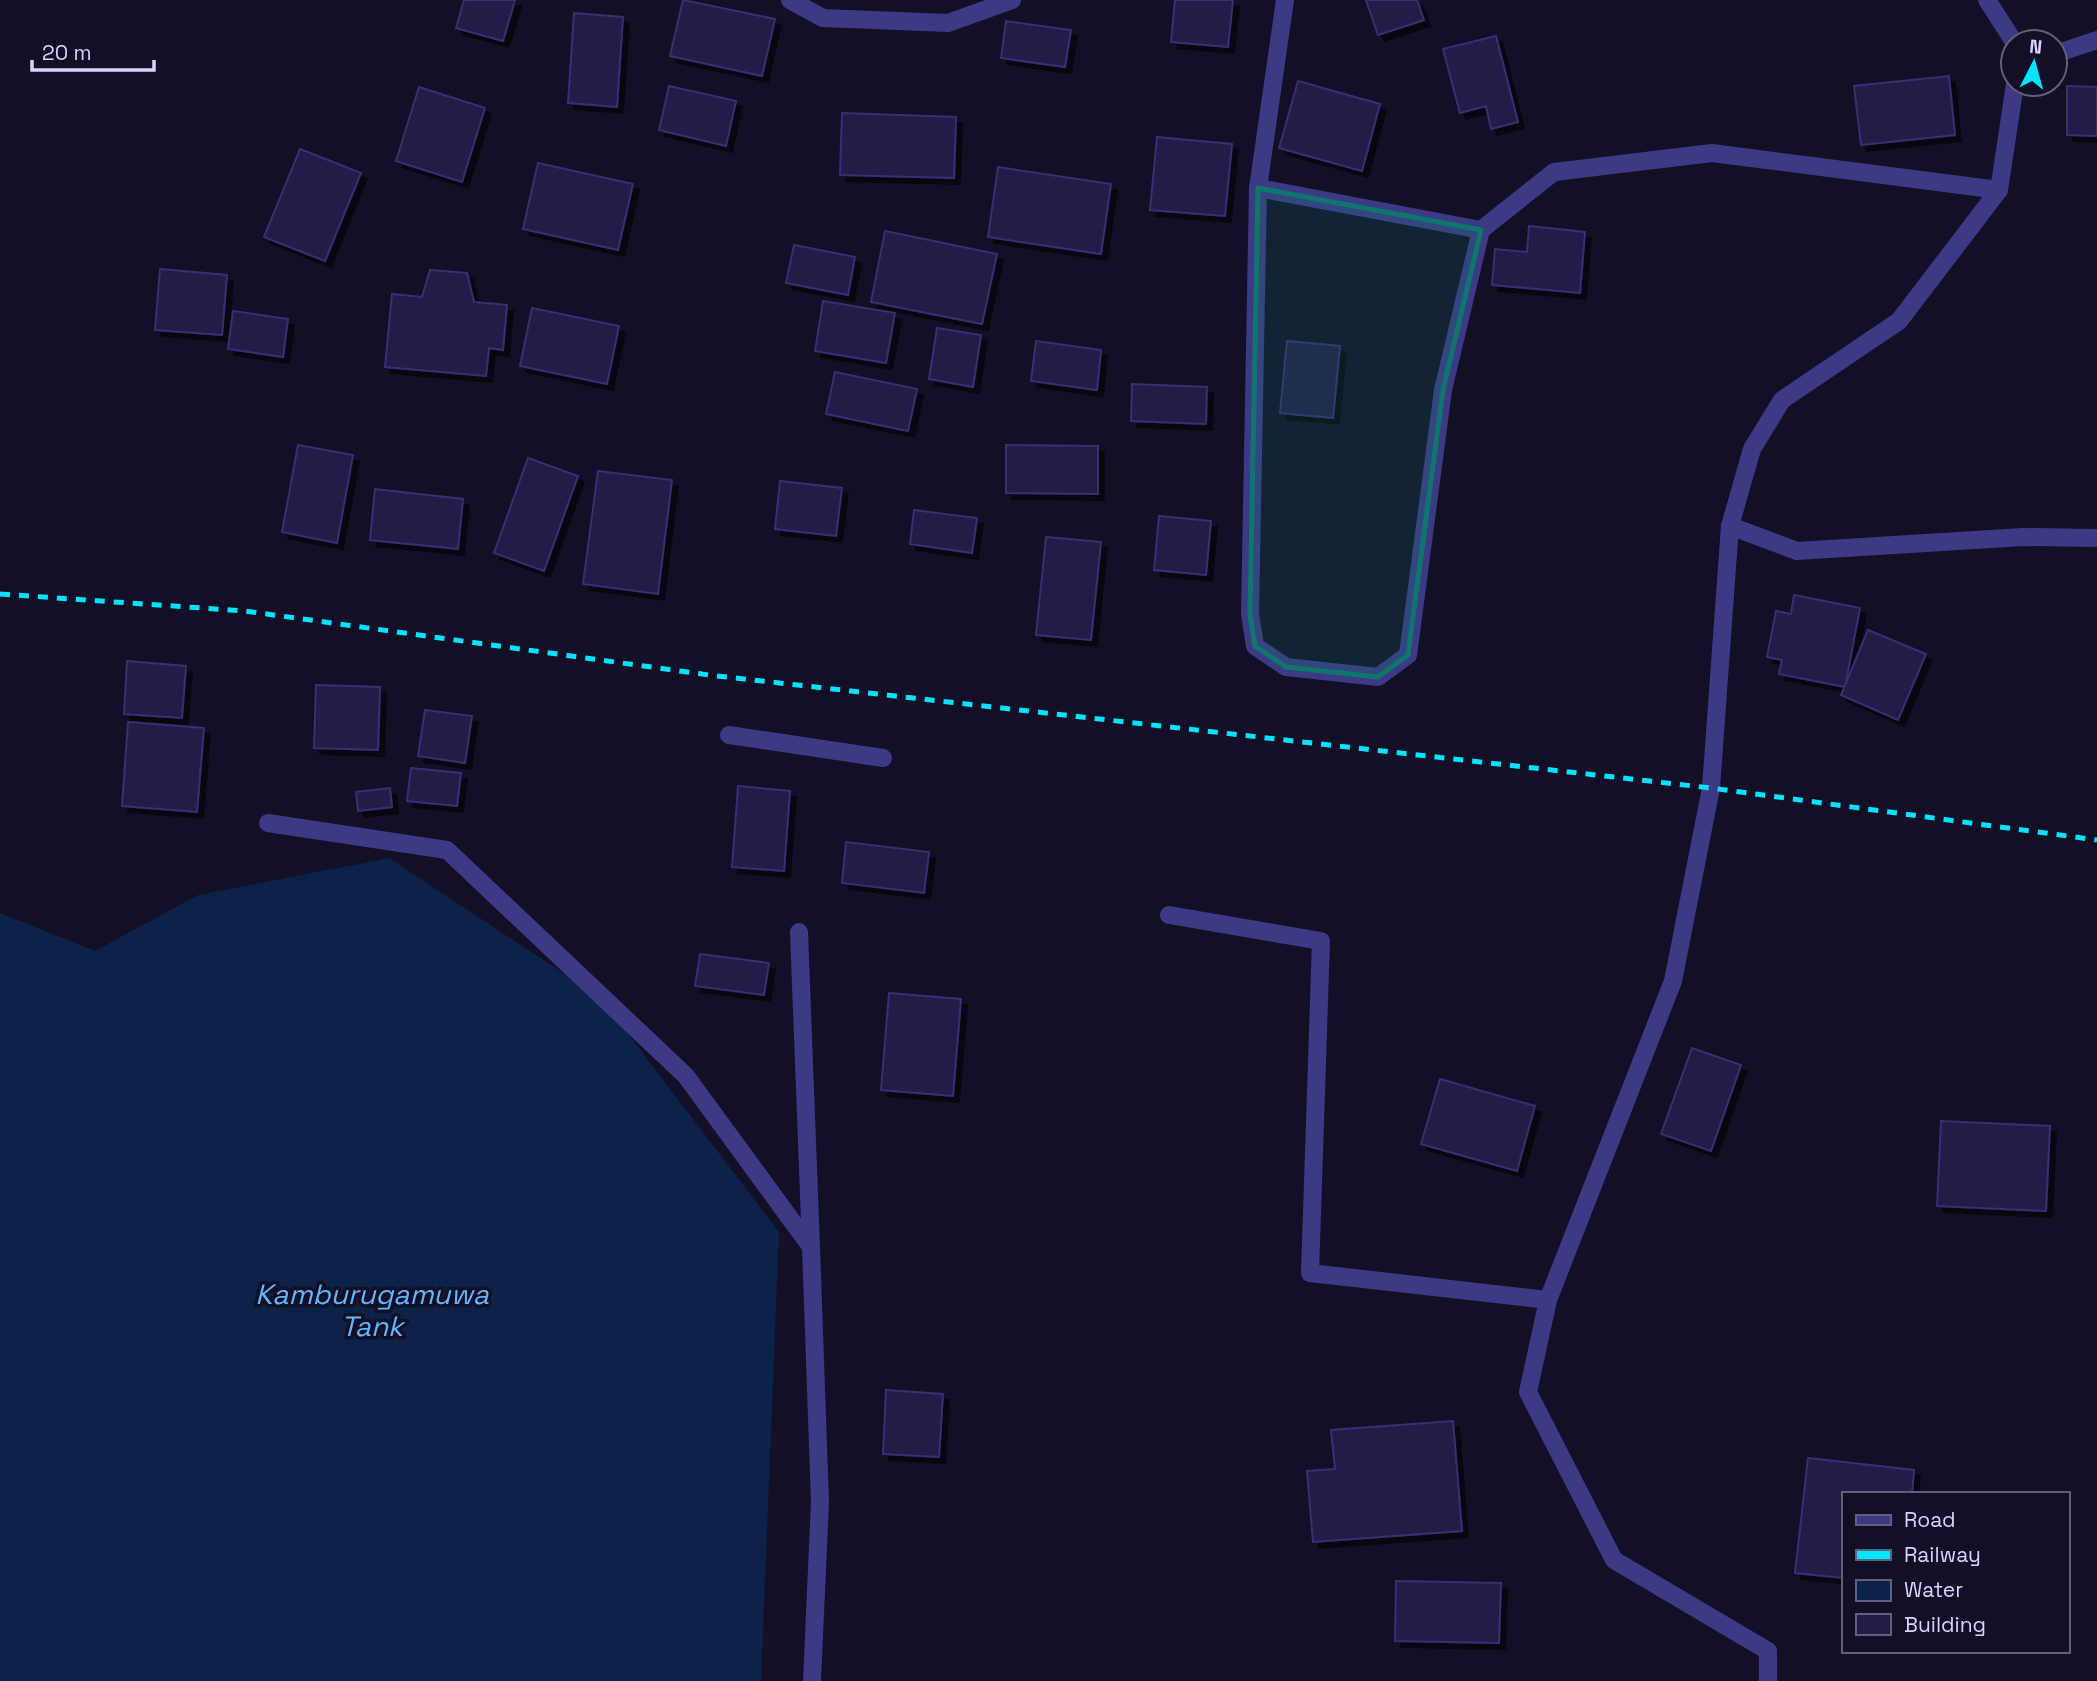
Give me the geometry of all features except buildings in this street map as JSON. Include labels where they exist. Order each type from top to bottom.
[{"type":"street","points":[[790,0],[823,18],[948,23],[1012,0]]},
{"type":"street","points":[[1285,0],[1258,188],[1250,614],[1255,646],[1286,667],[1378,677],[1408,655],[1443,390],[1481,230],[1554,172],[1712,153],[1999,190]]},
{"type":"street","points":[[1987,0],[2005,28]]},
{"type":"street","points":[[2069,49],[2097,40]]},
{"type":"street","points":[[1769,1681],[1768,1651],[1614,1560],[1528,1392],[1548,1300],[1674,981],[1711,788],[1730,526],[1752,449],[1782,400],[1899,321],[1999,190],[2013,98]]},
{"type":"street","points":[[1258,188],[1481,230]]},
{"type":"street","points":[[1730,526],[1797,551],[2023,537],[2097,538]]},
{"type":"street","points":[[729,735],[883,758]]},
{"type":"street","points":[[268,823],[447,850],[686,1076],[811,1247]]},
{"type":"street","points":[[1169,915],[1321,941],[1310,1273],[1548,1300]]},
{"type":"street","points":[[799,932],[820,1502],[812,1681]]},
{"type":"highlighted area","points":[[1258,188],[1481,230],[1443,390],[1408,655],[1378,677],[1286,667],[1255,646],[1250,614]]},
{"type":"water","name":"Kamburugamuwa Tank","points":[[389,858],[601,998],[779,1232],[761,1681],[0,1681],[0,913],[95,951],[198,895]]},
{"type":"railway","points":[[0,594],[245,611],[709,675],[1711,788],[2097,840]]}]
